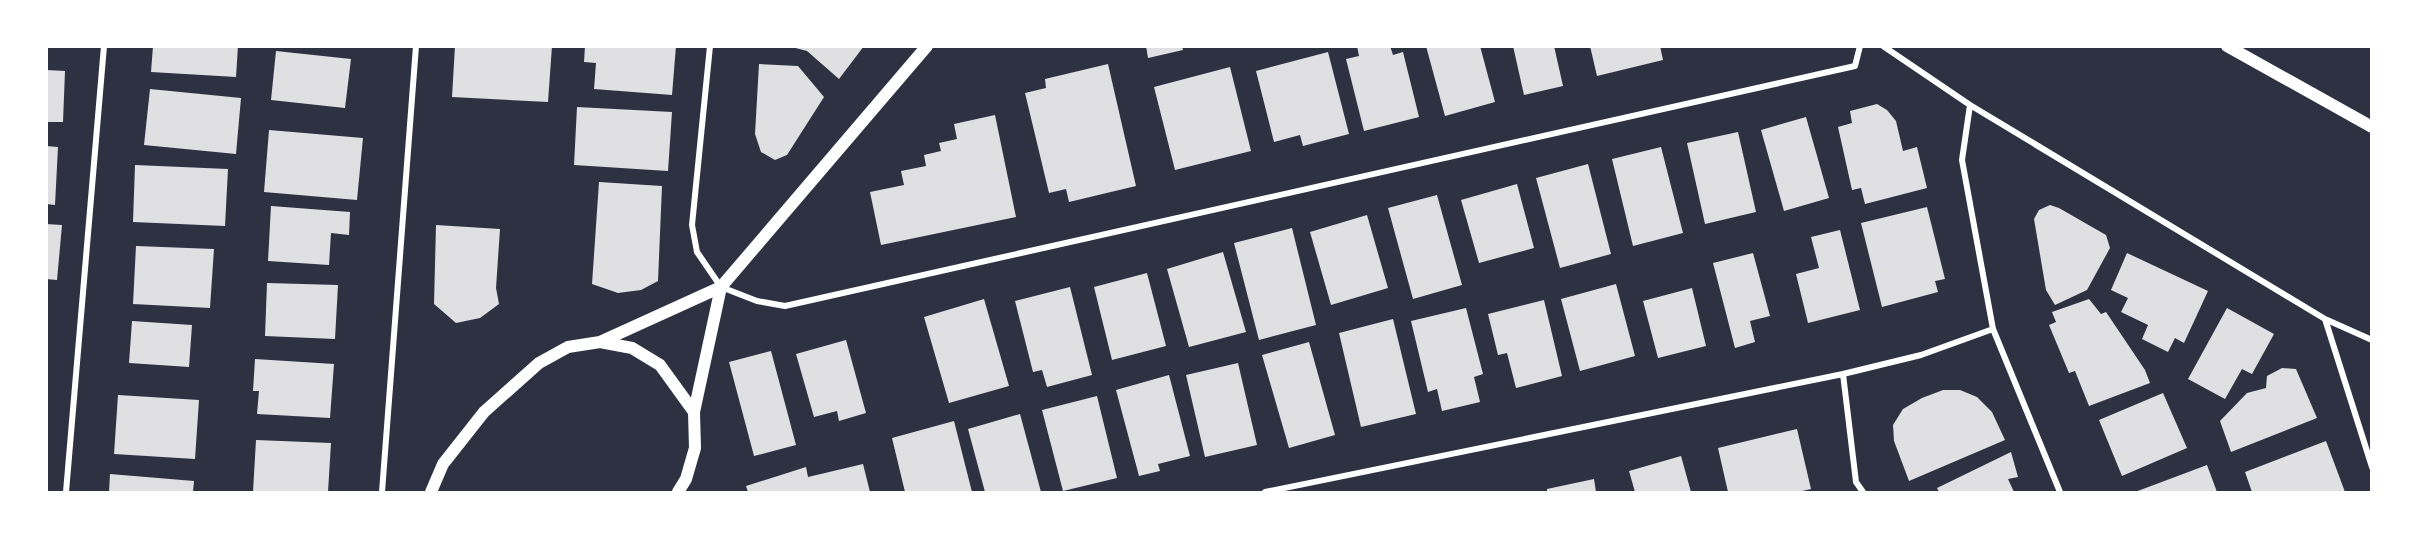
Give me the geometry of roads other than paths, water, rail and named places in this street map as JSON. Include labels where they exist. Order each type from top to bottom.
[{"type":"main road","points":[[431,492],[443,464],[484,412],[539,363],[568,347],[600,342],[721,287],[927,46]]},
{"type":"main road","points":[[2227,46],[2372,127]]},
{"type":"main road","points":[[678,492],[686,479],[695,448],[694,412],[721,287]]},
{"type":"main road","points":[[600,342],[632,348],[660,365],[694,412]]},
{"type":"street","points":[[66,492],[104,46]]},
{"type":"street","points":[[382,492],[416,46]]},
{"type":"street","points":[[710,46],[692,225],[697,252],[721,287],[757,301],[785,306],[1855,66],[1860,46]]},
{"type":"street","points":[[1883,46],[1970,105],[2325,319],[2372,340]]},
{"type":"street","points":[[1970,105],[1962,160],[1993,329],[2060,492]]},
{"type":"street","points":[[2325,319],[2372,467]]},
{"type":"street","points":[[1265,492],[1843,374],[1921,355],[1993,329]]},
{"type":"street","points":[[1843,374],[1856,482],[1863,492]]}]
